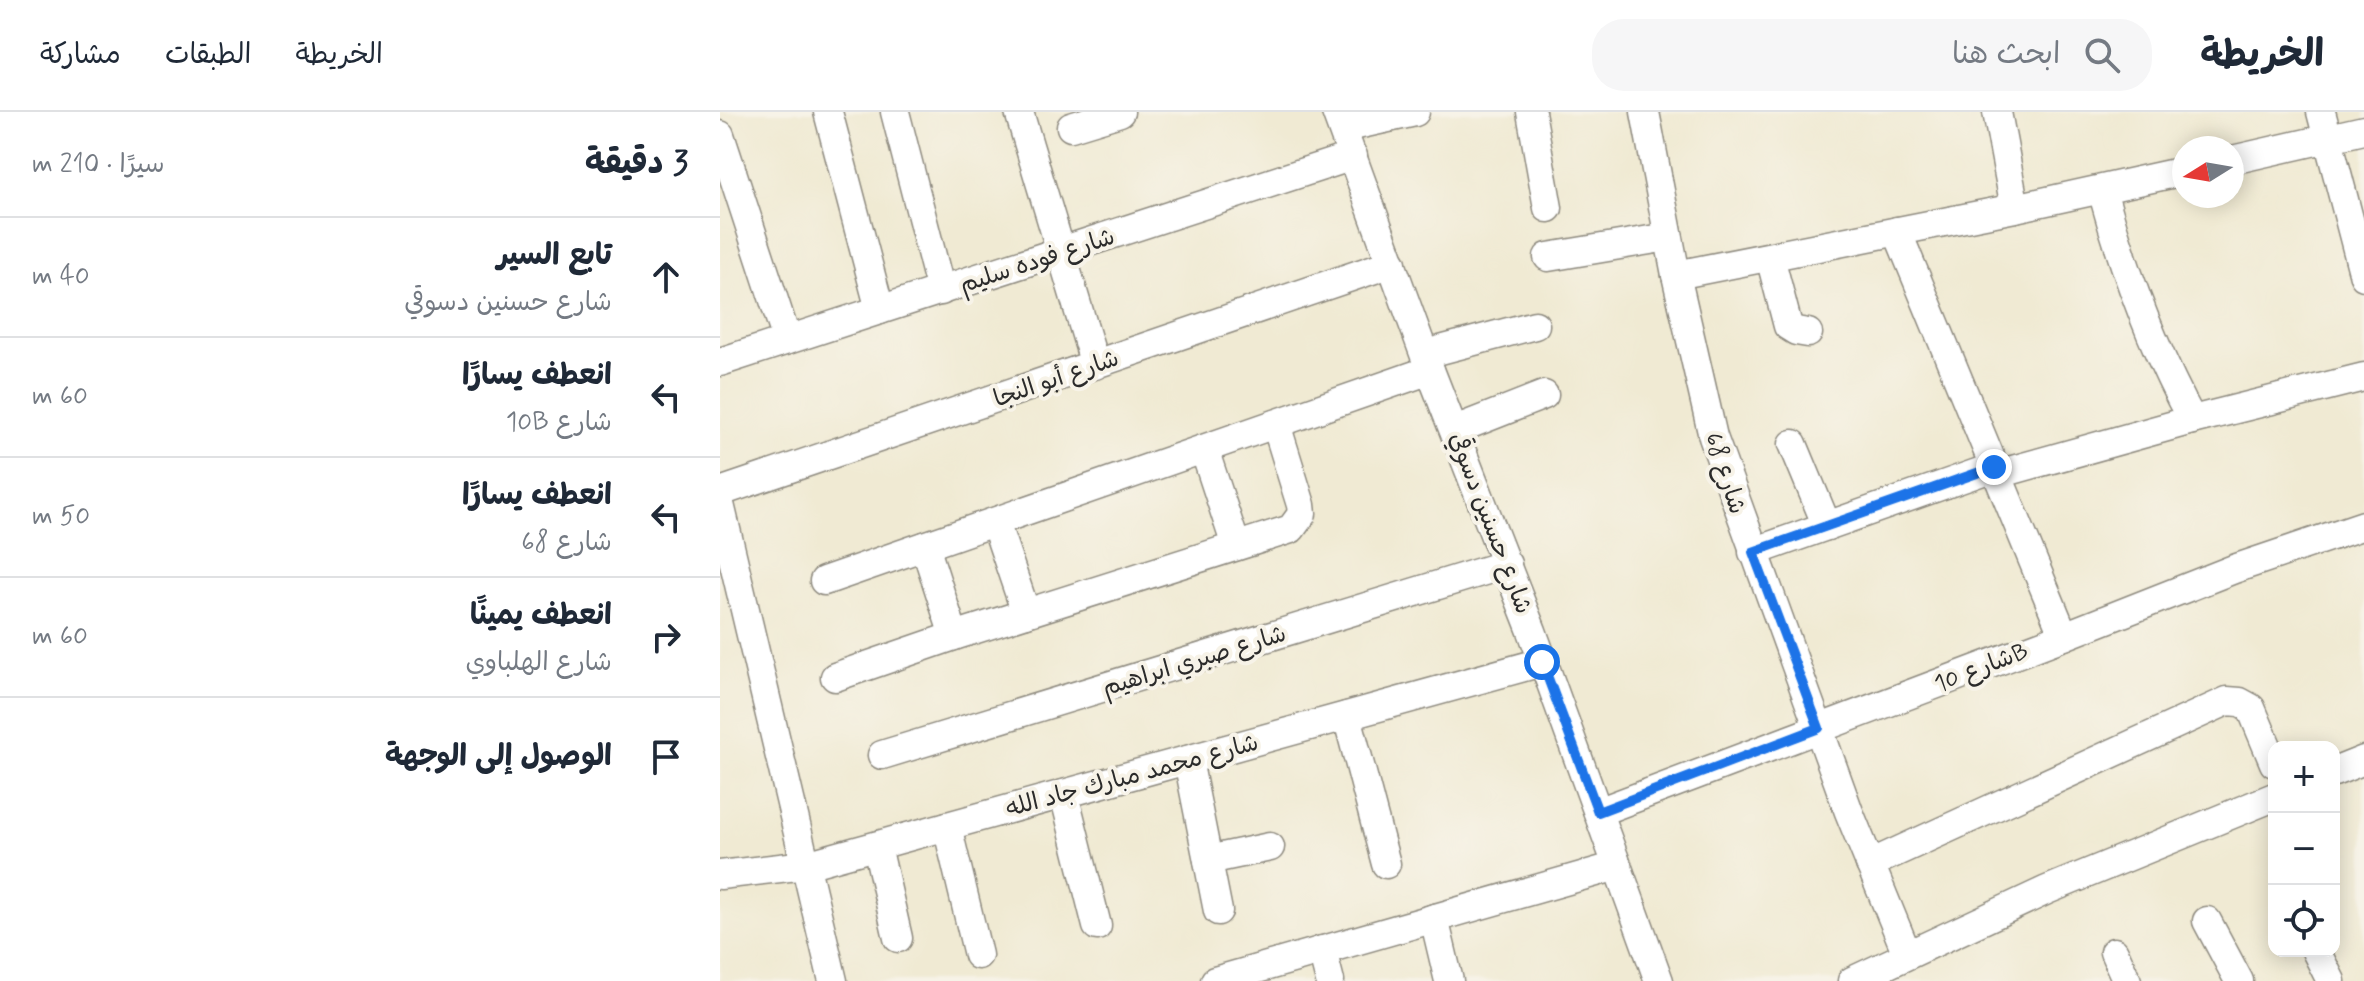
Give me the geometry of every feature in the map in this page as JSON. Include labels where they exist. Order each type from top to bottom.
[{"type":"street","points":[[828,112],[880,310]]},
{"type":"street","points":[[895,112],[941,291]]},
{"type":"street","points":[[1019,112],[1095,365]]},
{"type":"street","points":[[1071,127],[1120,112]]},
{"type":"street","points":[[1340,120],[1415,112]]},
{"type":"street","points":[[1531,112],[1548,208]]},
{"type":"street","name":"شارع 68","points":[[1645,112],[1668,237],[1713,437],[1870,864],[1907,954]]},
{"type":"street","points":[[1997,112],[2015,208]]},
{"type":"street","name":"شارع حسنين دسوقي","points":[[1340,120],[1659,981]]},
{"type":"street","points":[[2244,155],[2324,125],[2364,130]]},
{"type":"street","points":[[2324,125],[2364,276]]},
{"type":"street","points":[[720,135],[787,340]]},
{"type":"street","name":"شارع فوده سليم","points":[[720,362],[1353,156]]},
{"type":"street","points":[[1676,275],[2172,174]]},
{"type":"street","points":[[2102,190],[2141,316],[2192,420]]},
{"type":"street","points":[[1897,231],[2064,636]]},
{"type":"street","points":[[1548,257],[1668,237]]},
{"type":"street","points":[[1770,257],[1788,326],[1808,333]]},
{"type":"street","name":"شارع أبو النجا","points":[[720,492],[1392,263]]},
{"type":"street","points":[[824,581],[1276,424],[1428,362],[1535,325]]},
{"type":"street","points":[[1753,552],[1996,470],[2364,377]]},
{"type":"street","points":[[1455,430],[1544,395]]},
{"type":"street","points":[[835,677],[1291,529],[1302,514],[1301,505],[1276,424]]},
{"type":"street","points":[[1793,444],[1827,526]]},
{"type":"street","points":[[1204,449],[1236,546]]},
{"type":"street","points":[[720,504],[833,981]]},
{"type":"street","points":[[995,522],[1026,613]]},
{"type":"street","name":"شارع 10B","points":[[1598,812],[2220,574],[2364,525]]},
{"type":"street","points":[[925,546],[954,636]]},
{"type":"street","name":"شارع صبري ابراهيم","points":[[882,755],[1507,564]]},
{"type":"street","name":"شارع محمد مبارك جاد الله","points":[[720,875],[806,865],[1542,662]]},
{"type":"street","points":[[1870,864],[2227,701],[2240,702],[2251,708],[2268,749]]},
{"type":"street","points":[[1347,716],[1386,864]]},
{"type":"street","points":[[1188,760],[1218,911]]},
{"type":"street","points":[[2340,770],[2364,760]]},
{"type":"street","points":[[1064,794],[1097,926]]},
{"type":"street","points":[[1852,981],[2047,890],[2268,799]]},
{"type":"street","points":[[947,826],[978,955]]},
{"type":"street","points":[[877,846],[898,938]]},
{"type":"street","points":[[1208,860],[1270,847]]},
{"type":"street","points":[[1215,981],[1617,866]]},
{"type":"street","points":[[1434,918],[1449,981]]},
{"type":"street","points":[[2207,921],[2239,981]]},
{"type":"street","points":[[1322,950],[1330,981]]},
{"type":"street","points":[[2114,952],[2127,981]]},
{"type":"street","points":[[2319,957],[2331,981]]},
{"type":"route","points":[[1542,662],[1598,812],[1819,728],[1753,552],[1994,467]]}]
